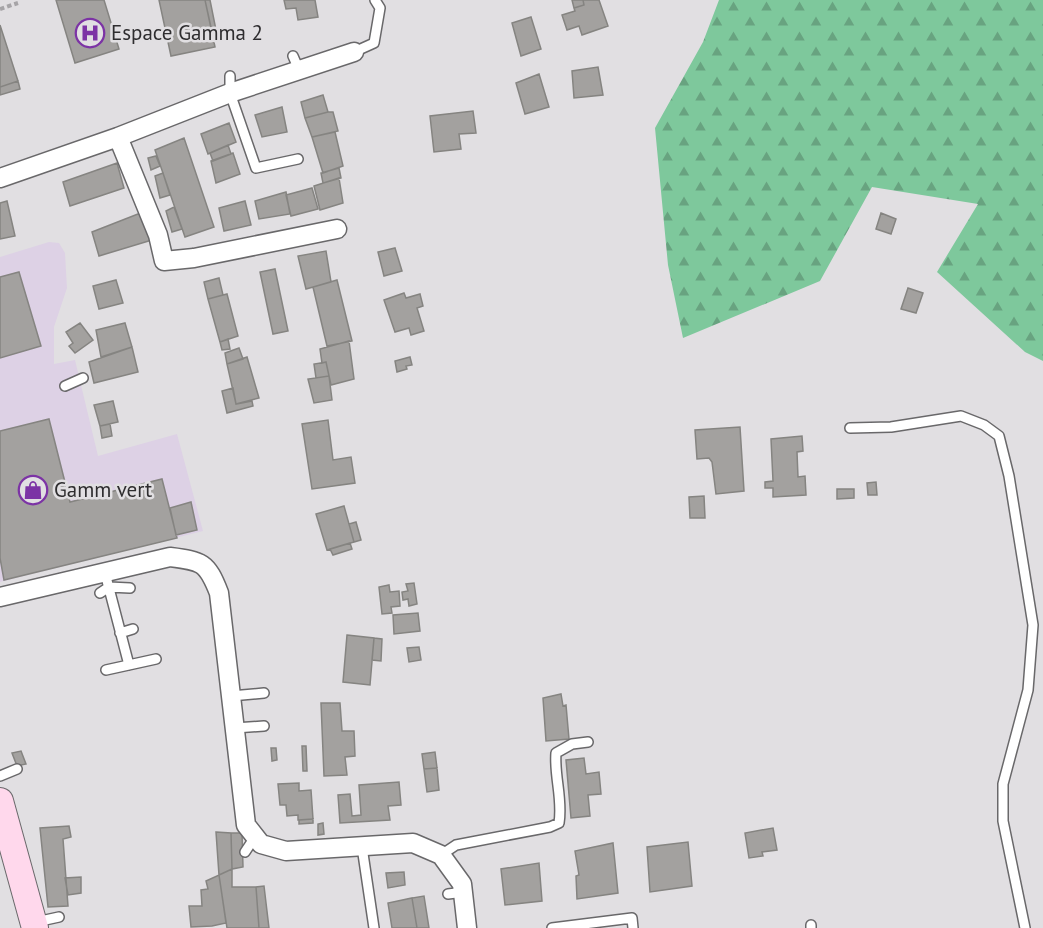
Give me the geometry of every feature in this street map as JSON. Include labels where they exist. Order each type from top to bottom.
[{"type":"main road","points":[[0,801],[34,925]]},
{"type":"street","points":[[0,178],[118,137],[230,85],[296,63],[354,52]]},
{"type":"street","points":[[118,137],[158,235],[164,261],[195,258],[337,229]]},
{"type":"street","points":[[0,597],[105,584],[170,557],[198,561],[212,573],[219,593],[235,728],[247,777],[250,806],[246,825],[250,844],[261,844],[286,851],[356,843],[413,843],[441,855],[462,884],[456,893],[467,928]]},
{"type":"lane","points":[[354,52],[374,43],[380,8],[375,0]]},
{"type":"lane","points":[[230,85],[256,168],[298,159]]},
{"type":"lane","points":[[65,386],[83,378]]},
{"type":"lane","points":[[850,428],[891,427],[961,416],[984,425],[999,436],[1009,476],[1033,625],[1028,690],[1003,784],[1003,820],[1024,928]]},
{"type":"lane","points":[[129,665],[105,584],[130,588]]},
{"type":"lane","points":[[120,633],[133,629]]},
{"type":"lane","points":[[106,670],[156,659]]},
{"type":"lane","points":[[231,696],[264,693]]},
{"type":"lane","points":[[235,728],[264,726]]},
{"type":"lane","points":[[441,855],[456,845],[550,827],[559,823],[561,812],[555,768],[556,753],[572,744],[588,742]]},
{"type":"lane","points":[[0,776],[17,769]]},
{"type":"lane","points":[[356,843],[374,928]]},
{"type":"lane","points":[[34,925],[59,917]]},
{"type":"lane","points":[[552,928],[632,918],[633,928]]},
{"type":"path","points":[[0,9],[18,3]]},
{"type":"shaded area","points":[[49,242],[59,243],[65,253],[67,288],[54,327],[54,364],[75,360],[98,456],[177,434],[203,531],[0,582],[0,257]]},
{"type":"green space","points":[[719,0],[1043,0],[1043,361],[1025,352],[937,272],[978,204],[872,187],[820,281],[683,338],[668,265],[655,128],[703,42]]},
{"type":"building","name":"Espace Gamma 2","points":[[56,0],[104,0],[119,49],[75,63]]},
{"type":"building","points":[[159,0],[205,0],[215,47],[171,56]]},
{"type":"building","points":[[205,0],[210,0],[218,40],[214,41]]},
{"type":"building","points":[[284,0],[315,0],[318,17],[298,20],[296,8],[286,9]]},
{"type":"building","points":[[572,0],[583,0],[584,5],[574,8]]},
{"type":"building","points":[[583,0],[599,0],[608,26],[582,35],[579,26],[567,30],[562,15],[584,5]]},
{"type":"building","points":[[531,17],[541,49],[521,56],[512,23]]},
{"type":"building","points":[[0,25],[18,81],[0,87]]},
{"type":"building","points":[[598,67],[603,95],[574,98],[572,71]]},
{"type":"building","points":[[539,74],[549,107],[525,114],[516,83]]},
{"type":"building","points":[[18,81],[20,89],[0,95],[0,87]]},
{"type":"building","points":[[323,95],[328,112],[305,118],[301,102]]},
{"type":"building","points":[[282,107],[287,132],[262,137],[255,115]]},
{"type":"building","points":[[473,111],[476,133],[459,134],[461,149],[434,152],[430,116]]},
{"type":"building","points":[[333,112],[338,131],[312,137],[305,118]]},
{"type":"building","points":[[229,123],[236,142],[208,154],[201,134]]},
{"type":"building","points":[[335,132],[343,166],[323,173],[312,137]]},
{"type":"building","points":[[184,138],[214,227],[185,237],[155,150]]},
{"type":"building","points":[[228,145],[231,154],[213,161],[210,153]]},
{"type":"building","points":[[233,153],[240,174],[216,183],[211,161]]},
{"type":"building","points":[[156,156],[160,166],[151,170],[148,158]]},
{"type":"building","points":[[117,163],[124,188],[70,206],[63,182]]},
{"type":"building","points":[[339,168],[341,178],[323,183],[321,173]]},
{"type":"building","points":[[163,173],[170,195],[160,198],[155,176]]},
{"type":"building","points":[[339,178],[343,203],[320,210],[314,186]]},
{"type":"building","points":[[312,188],[318,209],[291,216],[286,195]]},
{"type":"building","points":[[286,192],[290,214],[259,219],[255,201]]},
{"type":"building","points":[[7,201],[15,236],[0,239],[0,203]]},
{"type":"building","points":[[245,201],[251,225],[224,231],[219,208]]},
{"type":"building","points":[[174,207],[182,229],[172,232],[166,211]]},
{"type":"building","points":[[143,212],[152,240],[99,256],[92,232]]},
{"type":"building","points":[[881,213],[896,219],[891,234],[876,229]]},
{"type":"building","points":[[395,248],[402,271],[384,276],[378,252]]},
{"type":"building","points":[[326,251],[331,282],[306,289],[298,256]]},
{"type":"building","points":[[275,269],[288,331],[273,334],[260,272]]},
{"type":"building","points":[[19,272],[41,346],[0,358],[0,277]]},
{"type":"building","points":[[219,278],[223,295],[208,299],[204,282]]},
{"type":"building","points":[[116,280],[123,303],[99,309],[93,286]]},
{"type":"building","points":[[337,280],[352,341],[327,346],[313,287]]},
{"type":"building","points":[[908,288],[923,293],[916,313],[901,309]]},
{"type":"building","points":[[404,293],[406,298],[420,294],[423,306],[417,308],[424,331],[411,335],[409,328],[395,332],[384,300]]},
{"type":"building","points":[[227,294],[238,336],[220,342],[208,299]]},
{"type":"building","points":[[80,323],[93,340],[75,353],[69,346],[73,343],[66,332]]},
{"type":"building","points":[[125,323],[132,347],[101,357],[96,330]]},
{"type":"building","points":[[228,339],[230,349],[222,350],[220,342]]},
{"type":"building","points":[[349,341],[354,379],[331,385],[326,362],[322,363],[320,349]]},
{"type":"building","points":[[132,347],[138,372],[94,383],[89,362]]},
{"type":"building","points":[[239,348],[243,359],[227,364],[225,353]]},
{"type":"building","points":[[247,357],[259,398],[236,404],[227,364]]},
{"type":"building","points":[[410,357],[412,365],[397,372],[395,361]]},
{"type":"building","points":[[326,362],[329,376],[316,378],[314,364]]},
{"type":"building","points":[[329,376],[332,400],[314,403],[308,379]]},
{"type":"building","points":[[233,388],[236,404],[252,401],[253,406],[227,413],[222,391]]},
{"type":"building","points":[[113,401],[118,422],[100,426],[94,405]]},
{"type":"building","name":"Gamm vert","points":[[49,419],[70,502],[162,479],[177,538],[4,580],[0,558],[0,431]]},
{"type":"building","points":[[328,420],[333,460],[351,457],[355,483],[312,489],[302,424]]},
{"type":"building","points":[[110,424],[112,436],[102,438],[100,426]]},
{"type":"building","points":[[740,427],[744,491],[716,494],[712,462],[709,458],[697,459],[695,430]]},
{"type":"building","points":[[802,436],[803,451],[797,452],[798,477],[805,476],[806,495],[773,497],[773,488],[765,488],[765,482],[773,481],[771,439]]},
{"type":"building","points":[[876,482],[877,495],[868,495],[867,483]]},
{"type":"building","points":[[837,489],[854,489],[854,498],[837,499]]},
{"type":"building","points":[[704,496],[705,518],[690,518],[689,497]]},
{"type":"building","points":[[191,502],[197,530],[176,535],[170,508]]},
{"type":"building","points":[[344,506],[354,542],[327,550],[316,514]]},
{"type":"building","points":[[356,522],[361,540],[354,542],[349,524]]},
{"type":"building","points":[[350,543],[352,549],[333,555],[330,549]]},
{"type":"building","points":[[414,583],[417,604],[409,606],[408,599],[403,600],[402,592],[408,591],[406,584]]},
{"type":"building","points":[[389,585],[390,592],[399,591],[400,606],[391,607],[392,613],[382,614],[379,587]]},
{"type":"building","points":[[418,613],[420,631],[394,634],[393,615]]},
{"type":"building","points":[[347,635],[374,638],[370,685],[343,682]]},
{"type":"building","points":[[374,638],[382,639],[381,661],[372,660]]},
{"type":"building","points":[[419,647],[421,660],[409,662],[407,648]]},
{"type":"building","points":[[561,694],[563,706],[566,705],[569,739],[546,741],[543,698]]},
{"type":"building","points":[[321,703],[340,703],[342,731],[354,731],[355,756],[345,757],[347,775],[324,776]]},
{"type":"building","points":[[302,746],[306,746],[307,771],[303,771]]},
{"type":"building","points":[[271,748],[276,748],[277,760],[272,761]]},
{"type":"building","points":[[21,751],[26,764],[17,766],[12,753]]},
{"type":"building","points":[[435,752],[437,768],[424,769],[422,754]]},
{"type":"building","points":[[584,758],[586,774],[599,772],[601,794],[588,795],[590,816],[571,818],[566,760]]},
{"type":"building","points":[[437,768],[439,790],[427,792],[424,769]]},
{"type":"building","points":[[399,782],[401,805],[388,806],[390,820],[340,823],[338,795],[350,794],[352,816],[361,815],[359,785]]},
{"type":"building","points":[[299,783],[299,791],[311,790],[313,819],[298,820],[298,815],[287,816],[286,805],[280,805],[278,784]]},
{"type":"building","points":[[313,819],[313,823],[299,824],[299,820]]},
{"type":"building","points":[[323,823],[324,834],[318,835],[318,824]]},
{"type":"building","points":[[69,826],[71,837],[63,839],[68,906],[48,907],[40,828]]},
{"type":"building","points":[[773,828],[777,850],[762,852],[763,856],[749,858],[745,833]]},
{"type":"building","points":[[216,832],[231,833],[232,869],[219,875]]},
{"type":"building","points":[[231,833],[242,833],[243,867],[232,869]]},
{"type":"building","points":[[688,842],[692,886],[650,892],[647,847]]},
{"type":"building","points":[[613,843],[618,893],[577,899],[576,876],[579,875],[575,851]]},
{"type":"building","points":[[539,863],[542,901],[505,905],[501,869]]},
{"type":"building","points":[[232,869],[232,887],[256,887],[259,928],[227,928],[219,875]]},
{"type":"building","points":[[404,872],[405,885],[388,888],[386,873]]},
{"type":"building","points":[[219,875],[226,923],[191,927],[189,906],[202,906],[201,890],[208,889],[206,881]]},
{"type":"building","points":[[81,877],[81,893],[68,895],[65,878]]},
{"type":"building","points":[[264,886],[269,928],[259,928],[256,887]]},
{"type":"building","points":[[424,896],[429,928],[417,928],[412,898]]},
{"type":"building","points":[[412,898],[417,928],[392,928],[388,903]]},
{"type":"place","name":"Espace Gamma 2","points":[[90,33]]},
{"type":"place","name":"Gamm vert","points":[[33,490]]}]
